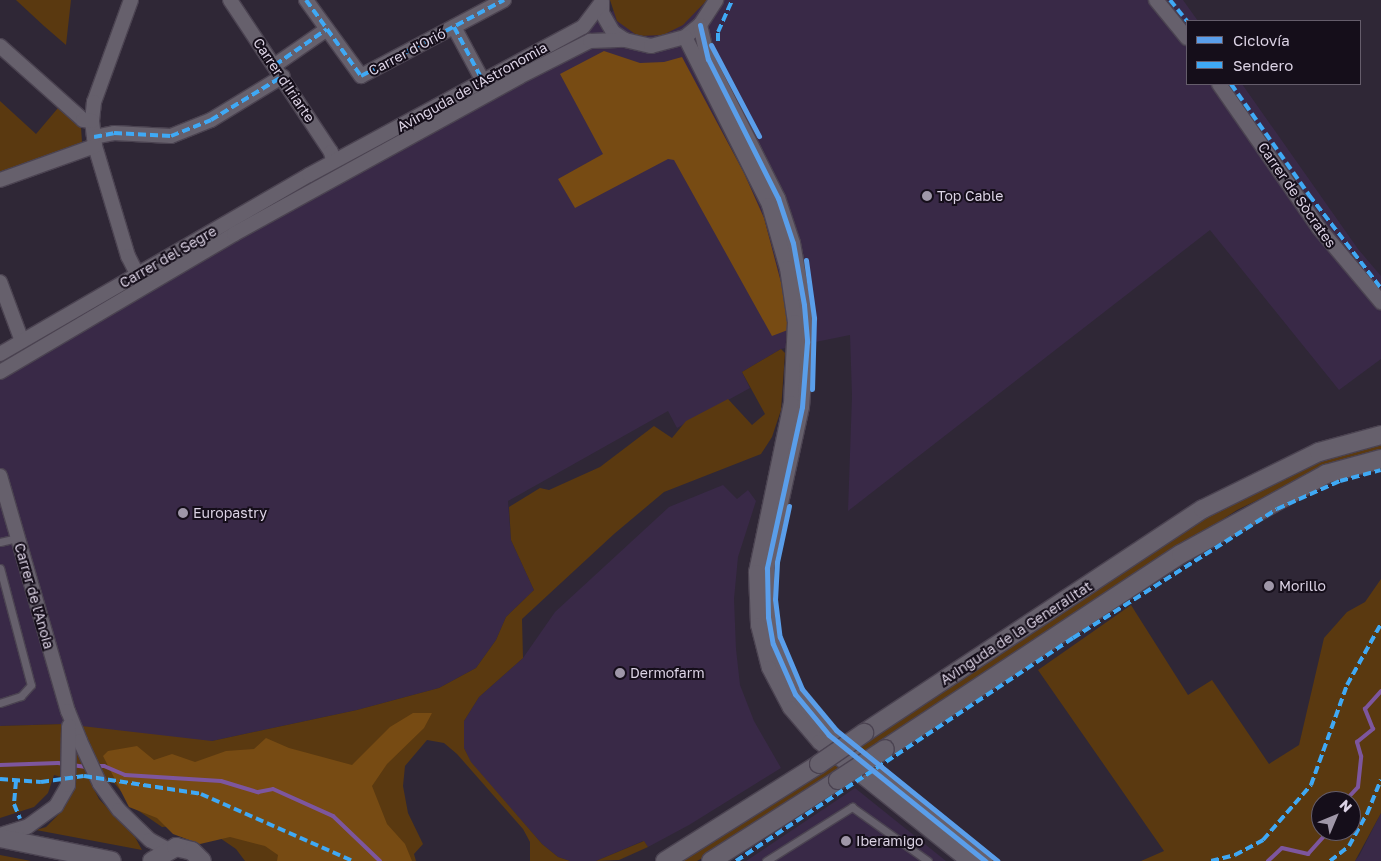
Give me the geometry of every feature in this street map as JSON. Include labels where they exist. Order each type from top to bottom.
[{"type":"street","points":[[131,0],[94,102],[92,122],[94,141],[128,256],[140,282]]},
{"type":"street","name":"Carrer d'Iriarte","points":[[230,0],[279,71],[331,152],[333,162]]},
{"type":"street","points":[[0,180],[114,133],[172,136],[211,120],[279,71],[327,30],[306,0]]},
{"type":"street","name":"Carrer d'Orió","points":[[327,30],[361,76],[504,0]]},
{"type":"street","points":[[716,0],[700,25],[708,59],[778,198],[795,250],[804,305],[807,342],[802,408],[767,568],[768,617],[773,644],[795,694],[829,735],[985,861]]},
{"type":"street","points":[[1156,0],[1186,37]]},
{"type":"street","points":[[602,1],[607,24],[625,40]]},
{"type":"street","name":"Avinguda de l'Astronomia","points":[[333,162],[583,27],[602,1]]},
{"type":"street","name":"Avinguda de l'Astronomia","points":[[359,165],[582,44],[600,38],[625,40],[651,46],[685,36],[700,25]]},
{"type":"street","points":[[454,27],[483,81]]},
{"type":"street","points":[[685,36],[769,205],[787,268],[795,322],[791,403],[756,572],[758,625],[769,668],[790,708],[819,742],[968,861]]},
{"type":"street","points":[[0,46],[83,120],[92,122]]},
{"type":"street","name":"Carrer de Sòcrates","points":[[1220,85],[1319,228],[1381,302]]},
{"type":"street","name":"Carrer del Segre","points":[[0,372],[32,354],[140,282],[333,162]]},
{"type":"street","name":"Carrer del Segre","points":[[1,354],[22,341],[140,282],[359,165]]},
{"type":"street","points":[[0,282],[22,341]]},
{"type":"street","name":"Carrer del Segre","points":[[0,384],[32,354]]},
{"type":"street","name":"Avinguda de la Generalitat","points":[[665,861],[818,764],[1203,509],[1319,452],[1381,435]]},
{"type":"street","name":"Avinguda de la Generalitat","points":[[712,861],[1205,540],[1326,474],[1381,459]]},
{"type":"street","name":"Carrer de l'Anoia","points":[[0,476],[77,749],[100,784],[140,831],[156,845],[160,857]]},
{"type":"street","name":"Carrer de l'Anoia","points":[[0,837],[19,831],[40,820],[56,806],[68,785],[77,749]]},
{"type":"street","points":[[0,837],[112,861]]},
{"type":"street","points":[[160,857],[184,848],[202,861]]},
{"type":"lane","points":[[0,542],[17,538]]},
{"type":"lane","points":[[0,568],[31,685],[21,696],[0,703]]},
{"type":"lane","points":[[766,861],[852,807],[928,861]]},
{"type":"shaded area","points":[[16,0],[71,0],[66,45],[44,26]]},
{"type":"shaded area","points":[[610,0],[707,0],[683,25],[663,35],[638,36],[617,21]]},
{"type":"shaded area","points":[[633,0],[1183,0],[1197,20],[1186,20],[1186,85],[1243,85],[1358,249],[1381,276],[1381,359],[1339,390],[1210,230],[848,511],[852,396],[850,335],[781,349],[742,372],[750,388],[677,428],[668,411],[508,501],[511,540],[534,590],[506,617],[496,640],[476,668],[439,688],[357,710],[212,741],[164,741],[64,724],[0,726],[0,366],[375,144]]},
{"type":"shaded area","points":[[604,51],[640,63],[664,62],[682,57],[744,173],[764,218],[793,328],[772,336],[674,160],[668,159],[575,208],[558,179],[603,154],[560,74]]},
{"type":"shaded area","points":[[0,101],[36,134],[58,108],[81,127],[82,142],[0,173]]},
{"type":"shaded area","points":[[781,349],[785,353],[781,410],[772,437],[761,454],[664,492],[614,534],[522,619],[523,658],[479,697],[464,721],[464,748],[471,762],[542,844],[558,857],[570,861],[530,861],[530,842],[523,829],[457,754],[444,743],[427,740],[405,766],[403,786],[408,813],[423,844],[414,854],[416,861],[245,861],[236,849],[201,825],[162,827],[136,809],[114,783],[90,781],[99,799],[135,837],[142,850],[36,830],[46,827],[57,816],[72,793],[75,781],[54,775],[48,793],[34,807],[0,818],[0,726],[64,724],[212,741],[357,710],[439,688],[476,668],[496,640],[506,617],[534,590],[511,540],[509,507],[540,488],[549,490],[600,467],[654,426],[672,438],[686,421],[728,399],[752,425],[765,414],[742,372]]},
{"type":"shaded area","points":[[1381,442],[1381,452],[1321,469],[1237,510],[706,856],[697,861],[679,861],[1197,523],[1263,485],[1335,454]]},
{"type":"shaded area","points":[[723,485],[737,499],[748,490],[756,501],[738,557],[734,599],[736,649],[740,685],[754,721],[781,768],[689,825],[648,847],[643,841],[596,861],[570,861],[558,857],[542,844],[471,763],[464,748],[464,721],[479,697],[523,658],[555,612],[669,507]]},
{"type":"shaded area","points":[[1381,579],[1381,813],[1355,861],[1141,861],[1164,851],[1038,670],[1131,605],[1188,695],[1212,680],[1269,764],[1299,745],[1324,638],[1347,612],[1365,602]]},
{"type":"shaded area","points":[[413,713],[432,713],[424,728],[387,764],[372,786],[387,824],[405,844],[412,861],[277,861],[278,855],[265,846],[230,837],[200,844],[173,834],[157,818],[129,807],[103,756],[108,751],[137,746],[154,760],[172,754],[195,762],[226,751],[254,749],[266,738],[289,748],[352,765],[390,727]]},
{"type":"shaded area","points":[[855,788],[946,861],[746,861]]},
{"type":"shaded area","points":[[1381,813],[1381,861],[1355,861],[1359,856]]},
{"type":"shaded area","points":[[644,841],[648,847],[619,860],[596,861]]},
{"type":"shaded area","points":[[0,855],[31,861],[0,861]]},
{"type":"waterway","points":[[1354,791],[1358,787],[1361,756],[1357,742],[1373,729],[1365,709],[1381,691]]},
{"type":"waterway","points":[[0,765],[58,763],[88,767]]},
{"type":"waterway","points":[[95,766],[104,766],[125,775],[221,781],[258,792],[273,789],[333,816],[380,861]]},
{"type":"waterway","points":[[1268,861],[1282,848],[1308,854],[1320,841]]},
{"type":"marked path","points":[[306,0],[361,76],[504,0]]},
{"type":"marked path","points":[[718,41],[718,32],[732,0]]},
{"type":"marked path","points":[[1170,0],[1186,20]]},
{"type":"marked path","points":[[454,27],[483,81]]},
{"type":"marked path","points":[[275,65],[327,29]]},
{"type":"marked path","points":[[94,137],[114,133],[171,136],[211,120],[283,76]]},
{"type":"marked path","points":[[1232,85],[1309,195],[1381,288]]},
{"type":"marked path","points":[[736,861],[1073,638],[1277,509],[1340,481],[1381,470]]},
{"type":"marked path","points":[[1211,861],[1235,855],[1263,840],[1311,785],[1347,685],[1381,624]]},
{"type":"marked path","points":[[0,779],[41,782],[84,776],[201,794],[353,861]]},
{"type":"marked path","points":[[1330,861],[1349,846],[1367,814],[1381,780]]},
{"type":"marked path","points":[[16,781],[14,804],[20,819]]},
{"type":"cycle path","points":[[700,25],[708,59],[778,198],[793,243],[804,305],[807,342],[802,407],[767,568],[768,617],[773,644],[795,694],[829,735],[985,861]]},
{"type":"cycle path","points":[[711,45],[759,136]]},
{"type":"cycle path","points":[[806,260],[814,318],[812,389]]},
{"type":"cycle path","points":[[789,506],[777,562],[775,599],[780,637],[802,689],[836,730],[998,861]]},
{"type":"place","name":"Top Cable","points":[[927,196]]},
{"type":"place","name":"Europastry","points":[[183,513]]},
{"type":"place","name":"Morillo","points":[[1269,586]]},
{"type":"place","name":"Dermofarm","points":[[620,673]]},
{"type":"place","name":"Iberamigo","points":[[846,841]]}]
